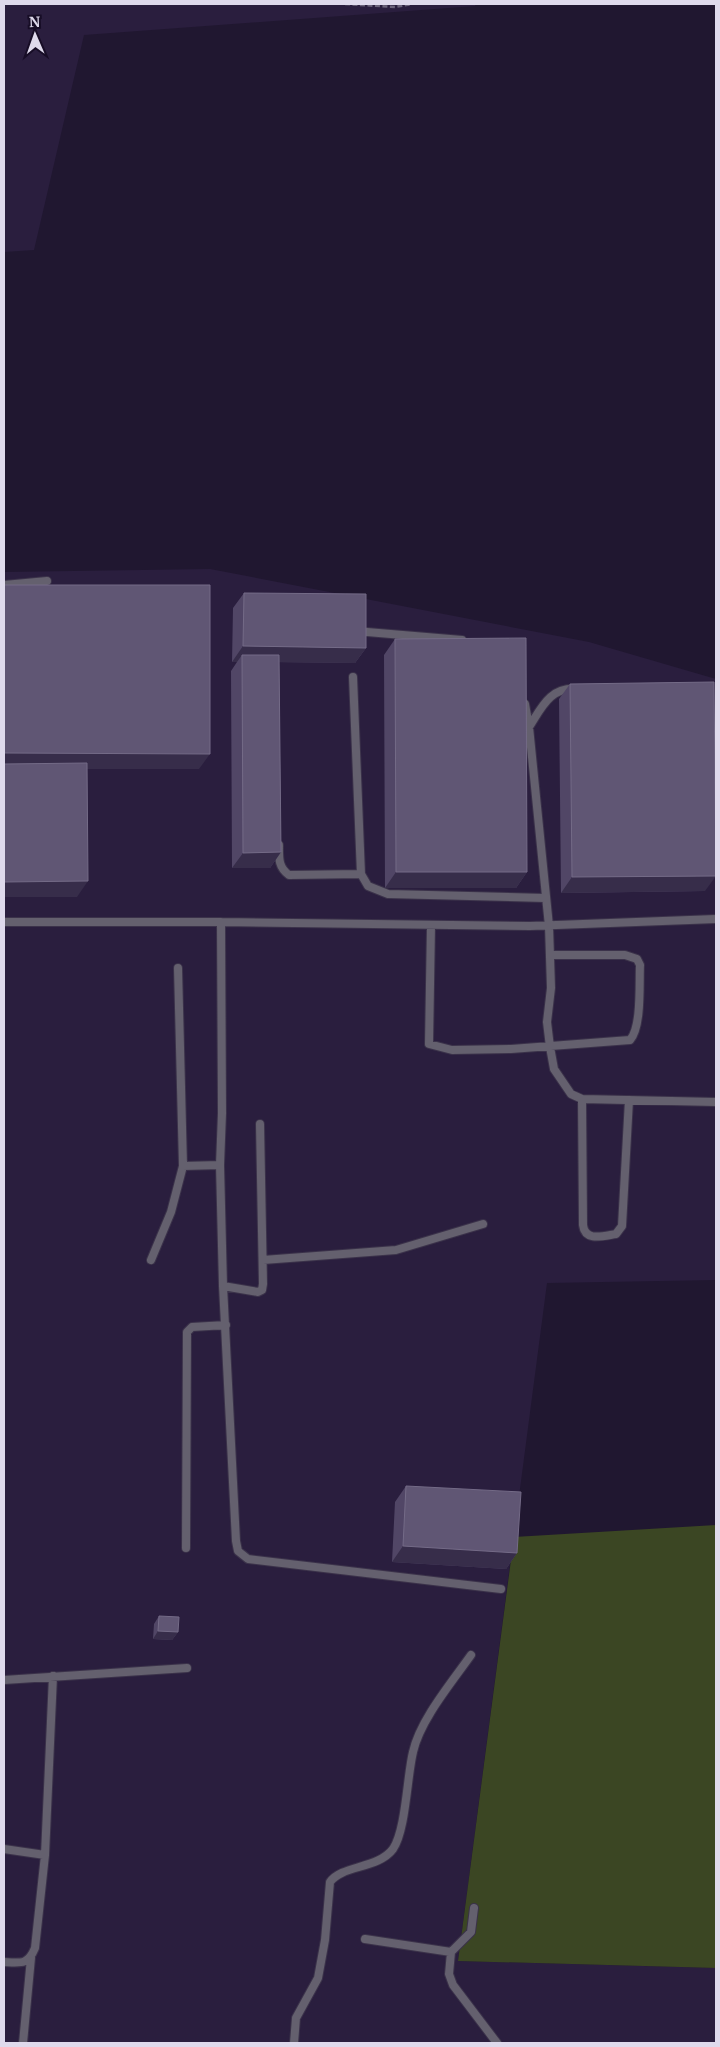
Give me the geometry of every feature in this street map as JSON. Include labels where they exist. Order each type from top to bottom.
[{"type":"lane","points":[[4,585],[47,581]]},
{"type":"lane","points":[[367,632],[473,640]]},
{"type":"lane","points":[[353,677],[361,874],[368,886],[388,894],[545,898]]},
{"type":"lane","points":[[529,727],[552,695],[561,689],[589,689]]},
{"type":"lane","points":[[524,698],[529,727],[549,926],[550,988],[547,1022],[554,1069],[571,1094],[582,1099],[716,1102]]},
{"type":"lane","points":[[279,833],[279,862],[282,870],[289,875],[361,874]]},
{"type":"lane","points":[[4,922],[221,922],[549,926],[716,919]]},
{"type":"lane","points":[[221,922],[222,1113],[220,1165],[223,1286],[238,1551],[248,1558],[501,1589]]},
{"type":"lane","points":[[431,925],[429,1044],[452,1050],[550,1047],[630,1040],[634,1035],[637,1021],[640,965],[637,959],[625,955],[550,955]]},
{"type":"lane","points":[[152,1260],[170,1212],[182,1166],[178,968]]},
{"type":"lane","points":[[582,1099],[583,1225],[586,1235],[598,1237],[616,1234],[622,1226],[629,1100]]},
{"type":"lane","points":[[223,1286],[258,1292],[262,1290],[260,1124]]},
{"type":"lane","points":[[182,1166],[220,1165]]},
{"type":"lane","points":[[263,1260],[396,1250],[483,1224]]},
{"type":"lane","points":[[186,1548],[186,1332],[192,1327],[226,1324]]},
{"type":"lane","points":[[294,2043],[296,2018],[318,1978],[330,1882],[335,1876],[380,1859],[393,1849],[402,1824],[413,1752],[422,1728],[471,1654]]},
{"type":"lane","points":[[4,1680],[187,1668]]},
{"type":"lane","points":[[23,2043],[31,1958],[35,1948],[45,1855],[53,1676]]},
{"type":"lane","points":[[4,1849],[45,1855]]},
{"type":"lane","points":[[474,1908],[471,1932],[451,1952],[448,1974],[453,1985],[497,2043]]},
{"type":"lane","points":[[365,1939],[451,1952]]},
{"type":"lane","points":[[4,1962],[22,1963],[31,1958]]},
{"type":"path","points":[[345,4],[395,7],[412,4]]},
{"type":"shaded area","points":[[4,4],[476,4],[475,6],[84,35],[34,250],[4,252]]},
{"type":"shaded area","points":[[210,569],[589,642],[716,679],[716,1280],[547,1283],[458,1961],[716,1968],[716,2043],[4,2043],[4,572]]},
{"type":"green space","points":[[716,1525],[716,1968],[458,1961],[514,1537]]},
{"type":"building","points":[[4,585],[210,585],[210,754],[4,753]]},
{"type":"building","points":[[244,593],[366,594],[366,648],[243,646]]},
{"type":"building","points":[[526,638],[527,872],[396,872],[395,639]]},
{"type":"building","points":[[242,655],[279,655],[281,852],[243,853]]},
{"type":"building","points":[[714,682],[716,876],[572,877],[570,684]]},
{"type":"building","points":[[87,763],[88,881],[4,882],[4,764]]},
{"type":"building","points":[[406,1486],[521,1492],[517,1553],[403,1546]]},
{"type":"building","points":[[159,1616],[179,1617],[178,1632],[158,1631]]}]
